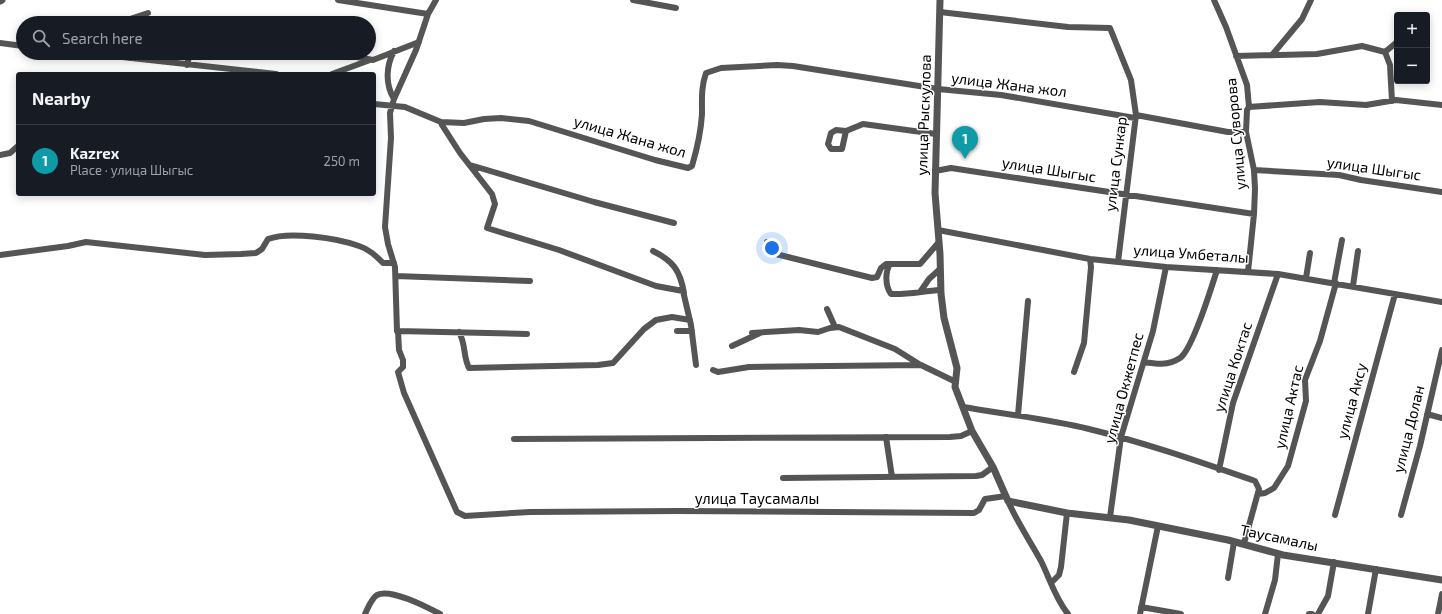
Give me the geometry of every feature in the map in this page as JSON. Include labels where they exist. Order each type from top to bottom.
[{"type":"street","points":[[338,0],[428,14]]},
{"type":"street","points":[[436,0],[428,14],[419,42],[402,85],[394,99],[390,113],[385,227],[396,276],[397,331],[527,334]]},
{"type":"street","points":[[632,0],[676,8]]},
{"type":"street","name":"улица Рыскулова","points":[[940,0],[935,171],[940,290],[944,318],[956,368],[955,387],[972,431],[993,467],[1007,498]]},
{"type":"street","name":"улица Суворова","points":[[1214,0],[1226,27],[1247,84],[1249,106],[1247,110],[1246,132],[1254,170],[1254,214],[1248,272]]},
{"type":"street","points":[[1272,55],[1302,19],[1311,0]]},
{"type":"street","name":"улица Сункар","points":[[940,12],[1068,27],[1110,28],[1131,80],[1135,116],[1118,262]]},
{"type":"street","points":[[140,16],[148,13]]},
{"type":"street","points":[[376,58],[419,42]]},
{"type":"street","points":[[0,43],[16,45]]},
{"type":"street","points":[[1385,52],[1394,44]]},
{"type":"street","points":[[1236,56],[1317,54],[1362,46],[1385,52],[1390,65],[1392,101]]},
{"type":"street","points":[[394,51],[387,76],[389,88],[394,99]]},
{"type":"street","points":[[159,60],[187,65],[256,72]]},
{"type":"street","points":[[187,65],[188,60]]},
{"type":"street","points":[[337,72],[370,60]]},
{"type":"street","name":"улица Жана жол","points":[[442,122],[464,123],[484,118],[529,121],[655,160],[688,168],[692,166],[698,139],[702,115],[702,83],[706,73],[721,68],[777,65],[793,66],[938,89],[1001,95],[1228,132],[1246,132]]},
{"type":"street","points":[[1249,106],[1320,102],[1366,105],[1392,101],[1442,105]]},
{"type":"street","points":[[376,104],[405,107],[442,122],[442,126],[448,135],[492,194],[495,201],[487,228],[559,250],[656,286],[681,290],[684,293]]},
{"type":"street","points":[[846,131],[856,126],[872,124],[936,134]]},
{"type":"street","points":[[0,155],[10,153],[16,148]]},
{"type":"street","points":[[470,165],[594,202],[674,223]]},
{"type":"street","name":"улица Шыгыс","points":[[935,171],[951,168],[1254,214]]},
{"type":"street","name":"улица Шыгыс","points":[[1254,170],[1339,175],[1361,180],[1442,192]]},
{"type":"street","name":"улица Умбеталы","points":[[938,230],[1090,259],[1166,267],[1278,274],[1442,302]]},
{"type":"street","points":[[0,255],[68,246],[86,242],[205,255],[256,253],[262,249],[268,239],[294,235],[338,240],[360,246],[374,253],[383,263],[394,263]]},
{"type":"street","name":"улица Актас","points":[[1258,494],[1265,493],[1274,488],[1288,466],[1306,401],[1305,380],[1320,341],[1335,283],[1342,240]]},
{"type":"street","points":[[767,242],[767,248],[776,254],[872,278],[878,276],[881,268],[890,264],[920,264],[939,242]]},
{"type":"street","points":[[653,251],[668,259],[682,280],[692,331],[696,365]]},
{"type":"street","points":[[1353,286],[1358,251]]},
{"type":"street","points":[[1306,278],[1310,253]]},
{"type":"street","points":[[1074,372],[1084,343],[1088,320],[1091,267],[1090,259]]},
{"type":"street","points":[[890,264],[887,272],[887,283],[888,290],[891,294],[912,294],[940,290]]},
{"type":"street","name":"улица Окжетпес","points":[[1110,517],[1121,437],[1153,331],[1166,267]]},
{"type":"street","points":[[920,292],[929,279],[940,269]]},
{"type":"street","points":[[1144,362],[1158,365],[1180,358],[1184,353],[1193,335],[1217,270]]},
{"type":"street","name":"улица Коктас","points":[[1218,470],[1232,403],[1278,274]]},
{"type":"street","points":[[396,276],[530,281]]},
{"type":"street","name":"улица Аксу","points":[[1335,515],[1395,294]]},
{"type":"street","points":[[1018,415],[1028,301]]},
{"type":"street","points":[[827,309],[832,325]]},
{"type":"street","points":[[459,332],[464,343],[466,362],[469,368],[609,365],[613,363],[644,329],[656,320],[665,317],[690,320]]},
{"type":"street","points":[[752,333],[763,331],[799,330],[818,332],[832,325],[895,349],[921,365],[956,382]]},
{"type":"street","name":"улица Таусамалы","points":[[398,331],[399,350],[403,360],[403,367],[398,372],[409,408],[457,512],[465,516],[499,514],[678,511],[974,513],[979,510],[984,499],[1007,498],[1067,512],[1110,517]]},
{"type":"street","points":[[677,331],[692,331]]},
{"type":"street","points":[[732,346],[763,331]]},
{"type":"street","name":"улица Долан","points":[[1401,515],[1442,350]]},
{"type":"street","points":[[713,370],[718,372],[749,367],[921,365]]},
{"type":"street","points":[[963,407],[1018,415],[1121,437],[1255,481],[1259,485],[1258,494],[1245,540],[1242,544]]},
{"type":"street","points":[[1427,414],[1442,418]]},
{"type":"street","points":[[514,439],[950,437],[961,436],[972,431]]},
{"type":"street","points":[[886,437],[892,477]]},
{"type":"street","points":[[783,478],[976,476],[993,467]]},
{"type":"street","points":[[1007,498],[1051,583],[1060,605],[1068,614]]},
{"type":"street","points":[[1051,583],[1058,576],[1061,567],[1067,512]]},
{"type":"street","name":"Таусамалы","points":[[1110,517],[1234,542],[1278,554],[1442,580]]},
{"type":"street","points":[[1140,614],[1158,526]]},
{"type":"street","points":[[1228,578],[1234,542]]},
{"type":"street","points":[[1265,614],[1275,580],[1278,554]]},
{"type":"street","points":[[1318,614],[1328,596],[1334,562]]},
{"type":"street","points":[[1368,614],[1376,569]]},
{"type":"street","points":[[365,614],[372,600],[376,596],[385,593],[440,614]]},
{"type":"street","points":[[1438,614],[1442,594]]},
{"type":"street","points":[[1141,607],[1181,614]]},
{"type":"place","name":"Kazrex","points":[[965,159]]}]
